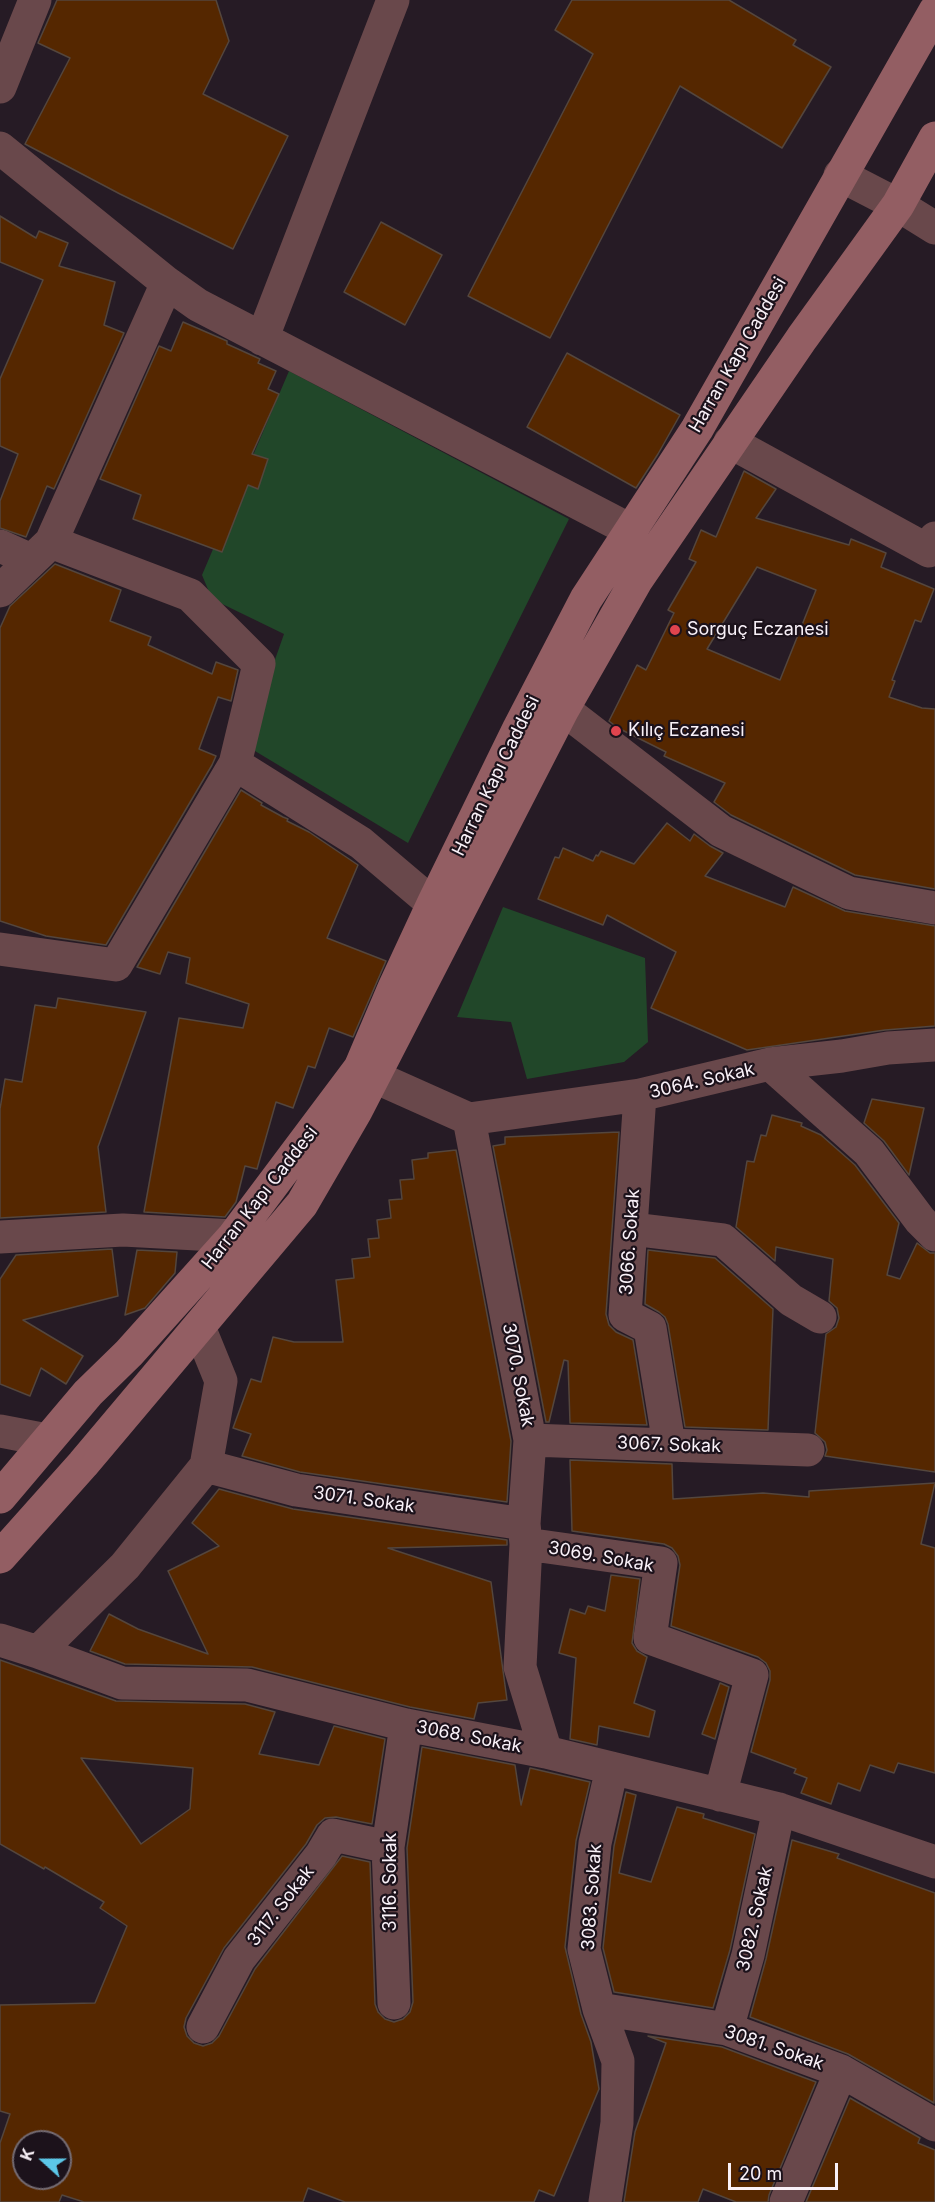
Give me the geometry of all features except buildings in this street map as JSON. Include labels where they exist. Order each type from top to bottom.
[{"type":"main road","name":"Harran Kapı Caddesi","points":[[0,1497],[87,1393],[129,1353],[234,1236],[368,1072],[394,988],[519,728],[586,599],[697,429],[935,11]]},
{"type":"main road","name":"Harran Kapı Caddesi","points":[[0,1557],[302,1204],[368,1072],[563,709],[636,581],[801,338],[898,205],[935,138]]},
{"type":"street","points":[[0,87],[34,0]]},
{"type":"street","points":[[262,339],[393,0]]},
{"type":"street","points":[[0,148],[167,283],[198,305],[630,530]]},
{"type":"street","points":[[840,175],[898,205],[935,228]]},
{"type":"street","points":[[0,591],[41,551],[167,283]]},
{"type":"street","points":[[730,442],[933,547]]},
{"type":"street","points":[[0,546],[41,551],[190,595],[259,664],[235,764],[116,965],[0,949]]},
{"type":"street","points":[[563,709],[721,831],[849,893],[935,908]]},
{"type":"street","points":[[235,764],[361,843],[433,904]]},
{"type":"street","points":[[770,1064],[888,1048],[935,1045]]},
{"type":"street","name":"3064. Sokak","points":[[469,1119],[640,1095],[770,1064],[869,1152],[920,1220],[935,1235]]},
{"type":"street","points":[[368,1072],[469,1119]]},
{"type":"street","name":"3066. Sokak","points":[[640,1095],[625,1315],[650,1328],[669,1444]]},
{"type":"street","name":"3070. Sokak","points":[[469,1119],[530,1440],[520,1667],[546,1752]]},
{"type":"street","points":[[632,1229],[723,1240],[791,1300],[820,1317]]},
{"type":"street","points":[[0,1237],[123,1230],[234,1236]]},
{"type":"street","points":[[39,1652],[125,1566],[206,1466],[222,1381],[199,1327]]},
{"type":"street","points":[[0,1431],[47,1440]]},
{"type":"street","name":"3067. Sokak","points":[[530,1440],[808,1450]]},
{"type":"street","name":"3071. Sokak","points":[[206,1466],[296,1490],[525,1534]]},
{"type":"street","name":"3069. Sokak","points":[[525,1534],[661,1563],[650,1638],[752,1675],[720,1795]]},
{"type":"street","name":"3068. Sokak","points":[[0,1640],[122,1683],[247,1685],[406,1725],[546,1752],[779,1809],[935,1862]]},
{"type":"street","name":"3116. Sokak","points":[[394,2003],[388,1847],[406,1725]]},
{"type":"street","name":"3083. Sokak","points":[[605,2202],[617,2123],[618,2061],[598,2009],[584,1949],[595,1843],[612,1768]]},
{"type":"street","name":"3082. Sokak","points":[[727,2029],[748,1955],[779,1809]]},
{"type":"street","name":"3117. Sokak","points":[[203,2026],[239,1959],[321,1855],[333,1835],[388,1847]]},
{"type":"street","name":"3081. Sokak","points":[[598,2009],[727,2029],[841,2071],[935,2125]]},
{"type":"street","points":[[786,2202],[841,2071]]},
{"type":"green space","points":[[289,371],[569,519],[408,843],[245,745],[284,634],[212,599],[202,575]]},
{"type":"green space","points":[[503,907],[645,958],[648,1042],[624,1062],[527,1079],[511,1022],[457,1017]]},
{"type":"place","name":"Sorguç Eczanesi","points":[[675,630]]},
{"type":"place","name":"Kılıç Eczanesi","points":[[616,731]]}]
